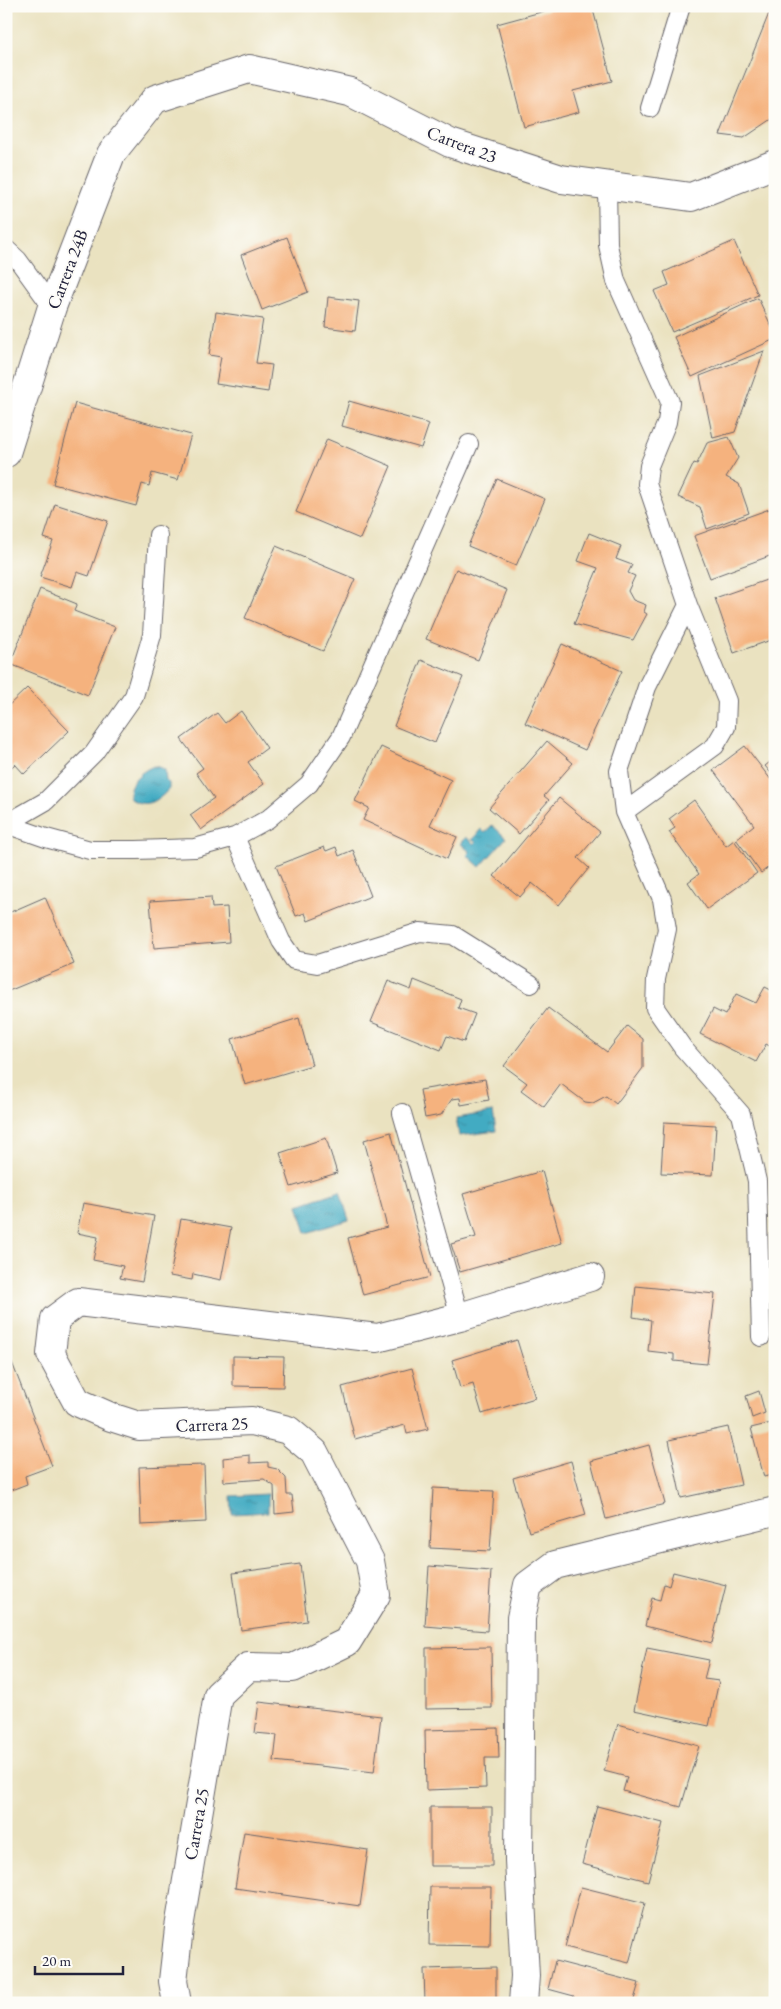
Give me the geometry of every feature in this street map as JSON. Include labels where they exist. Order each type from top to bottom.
[{"type":"street","name":"Carrera 23","points":[[155,99],[249,69],[350,92],[450,143],[561,178],[691,196],[775,164]]},
{"type":"street","name":"Carrera 24B","points":[[6,453],[52,307],[111,154],[155,99]]},
{"type":"street","name":"Carrera 25","points":[[177,2003],[173,1981],[179,1928],[218,1695],[248,1667],[293,1668],[347,1642],[376,1595],[370,1561],[314,1452],[288,1430],[252,1421],[139,1426],[111,1417],[77,1402],[51,1354],[55,1320],[78,1302],[376,1338],[460,1317],[590,1277]]},
{"type":"street","points":[[522,2003],[525,1976],[519,1860],[521,1618],[528,1585],[555,1565],[775,1512]]},
{"type":"lane","points":[[650,108],[681,6]]},
{"type":"lane","points":[[607,185],[608,245],[616,281],[670,402],[667,422],[649,466],[647,484],[688,605],[727,701],[726,727],[715,746],[624,812]]},
{"type":"lane","points":[[6,250],[18,260],[52,307]]},
{"type":"lane","points":[[158,535],[152,635],[134,696],[94,753],[46,800],[6,824],[46,838],[90,850],[195,848],[235,837],[268,819],[309,784],[341,736],[469,444]]},
{"type":"lane","points":[[688,605],[647,687],[619,771],[624,812],[662,899],[667,929],[656,979],[655,1008],[683,1048],[741,1114],[757,1181],[761,1337]]},
{"type":"lane","points":[[235,837],[281,941],[294,960],[317,964],[420,932],[453,935],[531,984]]},
{"type":"lane","points":[[402,1113],[460,1317]]},
{"type":"water","points":[[154,766],[165,770],[169,789],[156,800],[145,803],[134,801],[129,797],[133,782],[140,774]]},
{"type":"water","points":[[492,825],[506,838],[480,867],[467,855],[470,852],[461,844],[466,837],[474,844],[476,842],[472,840],[481,829],[485,833]]},
{"type":"water","points":[[493,1112],[496,1131],[459,1136],[456,1118]]},
{"type":"water","points":[[340,1191],[349,1220],[306,1233],[298,1205]]},
{"type":"water","points":[[268,1494],[268,1512],[232,1514],[231,1496]]},
{"type":"building","points":[[563,6],[592,6],[612,81],[573,91],[579,112],[524,127],[497,24]]},
{"type":"building","points":[[772,6],[775,6],[775,117],[744,138],[720,135]]},
{"type":"building","points":[[287,237],[308,292],[262,310],[241,255]]},
{"type":"building","points":[[734,241],[758,295],[672,332],[654,291],[669,285],[664,272]]},
{"type":"building","points":[[328,297],[359,301],[355,331],[325,327]]},
{"type":"building","points":[[758,298],[775,334],[775,339],[692,377],[674,337]]},
{"type":"building","points":[[216,312],[263,319],[256,363],[272,365],[268,392],[216,384],[221,357],[209,355]]},
{"type":"building","points":[[764,351],[735,432],[713,438],[700,376]]},
{"type":"building","points":[[349,401],[429,424],[421,448],[342,426]]},
{"type":"building","points":[[75,403],[191,435],[178,480],[152,473],[149,486],[142,484],[136,506],[53,484]]},
{"type":"building","points":[[729,437],[738,458],[726,477],[739,484],[749,513],[707,529],[700,507],[678,497],[694,463],[697,464],[707,443]]},
{"type":"building","points":[[327,439],[391,466],[360,539],[296,512]]},
{"type":"building","points":[[497,479],[545,499],[516,566],[468,546]]},
{"type":"building","points":[[55,504],[108,521],[89,576],[77,572],[72,587],[40,577],[53,541],[44,538]]},
{"type":"building","points":[[775,507],[775,554],[710,578],[694,536]]},
{"type":"building","points":[[589,533],[621,546],[616,559],[632,565],[628,573],[635,576],[628,591],[633,600],[646,605],[644,612],[647,614],[633,640],[574,624],[598,568],[578,561]]},
{"type":"building","points":[[276,546],[355,579],[323,651],[245,618]]},
{"type":"building","points":[[456,569],[507,590],[478,660],[426,639]]},
{"type":"building","points":[[775,577],[775,645],[773,646],[771,640],[734,653],[715,598]]},
{"type":"building","points":[[40,589],[77,604],[74,611],[115,627],[88,695],[10,664]]},
{"type":"building","points":[[562,644],[622,671],[585,750],[525,723]]},
{"type":"building","points":[[421,660],[463,677],[435,743],[394,726]]},
{"type":"building","points":[[27,688],[69,731],[24,774],[15,764],[6,772],[6,708]]},
{"type":"building","points":[[241,711],[267,748],[248,762],[264,784],[201,830],[190,815],[214,798],[196,773],[203,768],[181,739],[217,713],[225,723]]},
{"type":"building","points":[[547,741],[573,763],[544,796],[549,800],[519,834],[489,808]]},
{"type":"building","points":[[745,746],[775,785],[775,862],[761,873],[736,839],[754,825],[713,770]]},
{"type":"building","points":[[381,747],[451,780],[430,825],[457,837],[447,859],[363,820],[369,808],[355,801]]},
{"type":"building","points":[[775,758],[775,778],[765,766]]},
{"type":"building","points":[[559,798],[600,832],[578,858],[589,868],[559,905],[532,883],[520,897],[494,876]]},
{"type":"building","points":[[694,800],[726,846],[734,840],[757,873],[707,909],[688,882],[699,874],[669,832],[675,828],[669,819]]},
{"type":"building","points":[[324,847],[326,851],[336,847],[339,856],[353,850],[371,896],[308,921],[305,913],[296,916],[276,866]]},
{"type":"building","points":[[45,897],[74,964],[6,992],[6,914]]},
{"type":"building","points":[[211,897],[212,908],[227,907],[229,942],[154,948],[150,901]]},
{"type":"building","points":[[414,980],[461,999],[458,1008],[475,1014],[464,1042],[447,1036],[441,1050],[371,1022],[388,981],[411,990]]},
{"type":"building","points":[[765,987],[775,992],[775,1049],[766,1044],[756,1062],[700,1034],[713,1009],[725,1015],[736,994],[756,1003]]},
{"type":"building","points":[[548,1008],[607,1052],[627,1026],[643,1039],[643,1068],[616,1104],[606,1096],[593,1103],[585,1102],[561,1084],[544,1107],[521,1090],[527,1083],[504,1066]]},
{"type":"building","points":[[299,1018],[312,1065],[245,1085],[232,1039]]},
{"type":"building","points":[[485,1079],[489,1100],[461,1105],[460,1098],[452,1099],[441,1115],[425,1118],[420,1090]]},
{"type":"building","points":[[664,1122],[716,1125],[713,1175],[661,1173]]},
{"type":"building","points":[[391,1132],[430,1277],[363,1295],[348,1238],[387,1227],[364,1140]]},
{"type":"building","points":[[326,1138],[337,1173],[291,1187],[280,1153]]},
{"type":"building","points":[[542,1171],[562,1243],[460,1272],[451,1244],[476,1237],[463,1194]]},
{"type":"building","points":[[83,1203],[154,1216],[142,1282],[120,1278],[123,1266],[93,1260],[98,1237],[77,1233]]},
{"type":"building","points":[[181,1219],[231,1228],[221,1280],[193,1274],[192,1280],[170,1276]]},
{"type":"building","points":[[636,1286],[715,1294],[707,1364],[674,1361],[674,1354],[648,1351],[651,1320],[633,1317]]},
{"type":"building","points":[[517,1340],[535,1398],[482,1414],[473,1384],[460,1388],[452,1360]]},
{"type":"building","points":[[6,1347],[52,1466],[25,1476],[27,1484],[6,1492]]},
{"type":"building","points":[[233,1356],[284,1357],[283,1387],[233,1386]]},
{"type":"building","points":[[412,1368],[428,1429],[407,1434],[405,1425],[355,1439],[342,1387]]},
{"type":"building","points":[[759,1391],[765,1413],[752,1418],[746,1396]]},
{"type":"building","points":[[775,1422],[775,1474],[764,1477],[751,1428]]},
{"type":"building","points":[[728,1427],[741,1485],[681,1498],[669,1440]]},
{"type":"building","points":[[649,1445],[665,1504],[606,1519],[591,1461]]},
{"type":"building","points":[[250,1455],[250,1463],[268,1462],[268,1467],[277,1469],[286,1478],[287,1495],[292,1495],[294,1512],[275,1514],[274,1486],[264,1479],[224,1482],[223,1458]]},
{"type":"building","points":[[571,1461],[586,1515],[529,1532],[513,1478]]},
{"type":"building","points":[[204,1465],[206,1522],[141,1525],[139,1467]]},
{"type":"building","points":[[433,1488],[494,1491],[490,1551],[430,1548]]},
{"type":"building","points":[[300,1564],[307,1621],[241,1630],[233,1573]]},
{"type":"building","points":[[429,1566],[491,1571],[487,1631],[425,1626]]},
{"type":"building","points":[[673,1572],[726,1585],[712,1643],[645,1626],[652,1598],[660,1600],[664,1584],[669,1586]]},
{"type":"building","points":[[491,1647],[492,1708],[426,1709],[426,1648]]},
{"type":"building","points":[[647,1648],[709,1660],[704,1679],[719,1681],[709,1726],[634,1710]]},
{"type":"building","points":[[259,1702],[381,1716],[374,1772],[274,1761],[277,1735],[255,1733]]},
{"type":"building","points":[[618,1724],[699,1746],[681,1807],[623,1791],[627,1777],[604,1771]]},
{"type":"building","points":[[498,1728],[499,1758],[485,1758],[486,1788],[426,1790],[425,1730]]},
{"type":"building","points":[[597,1806],[663,1823],[648,1881],[582,1864]]},
{"type":"building","points":[[430,1807],[492,1807],[492,1866],[430,1866]]},
{"type":"building","points":[[244,1832],[368,1850],[360,1906],[235,1888]]},
{"type":"building","points":[[430,1887],[491,1887],[490,1946],[429,1945]]},
{"type":"building","points":[[581,1887],[645,1903],[629,1963],[565,1947]]},
{"type":"building","points":[[555,1961],[639,1983],[633,2003],[572,2003],[574,1996],[548,1989]]},
{"type":"building","points":[[496,1967],[496,2003],[425,2003],[424,1969]]}]
